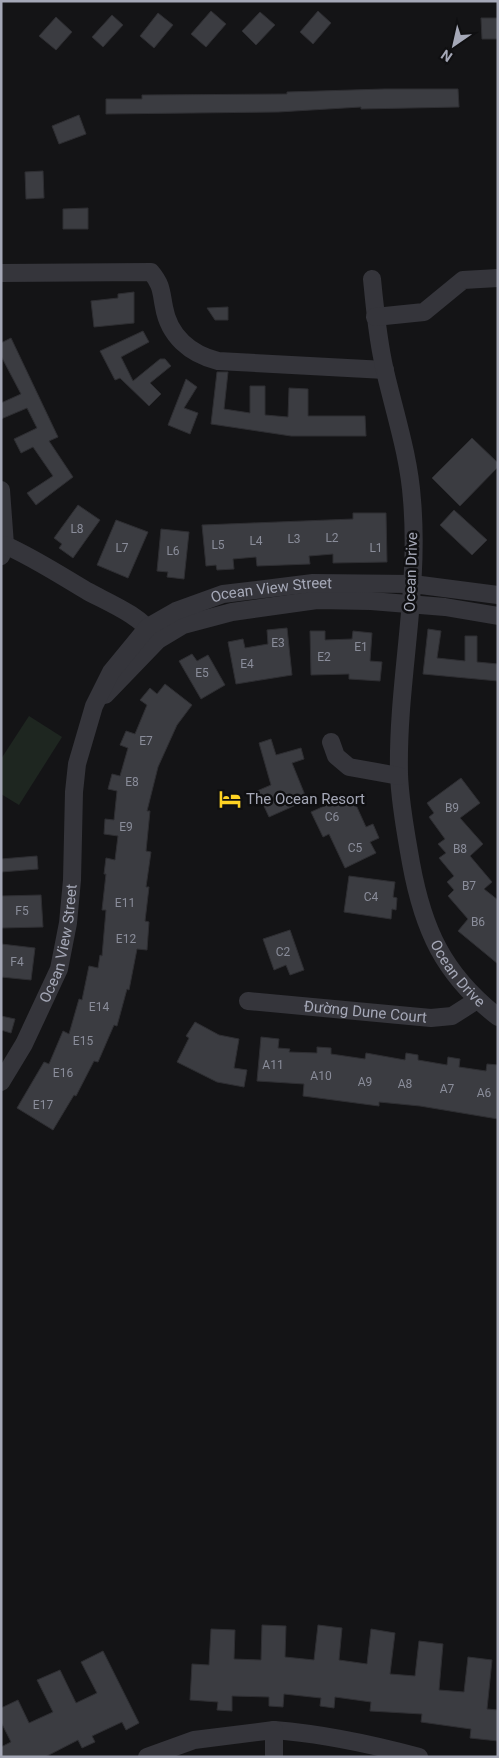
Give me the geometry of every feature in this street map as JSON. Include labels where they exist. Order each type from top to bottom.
[{"type":"street","points":[[1,273],[151,272],[159,281],[162,289],[163,306],[171,329],[186,347],[207,358],[218,361],[385,370]]},
{"type":"street","points":[[375,317],[424,312],[463,280],[498,278]]},
{"type":"street","name":"Ocean Drive","points":[[372,279],[375,317],[409,475],[412,501],[413,584],[404,672],[399,776],[414,878],[428,929],[438,950],[477,1000],[498,1017]]},
{"type":"street","points":[[1,490],[3,550],[36,560],[153,634]]},
{"type":"street","name":"Ocean View Street","points":[[1,1082],[24,1044],[59,969],[68,923],[72,880],[74,792],[78,764],[94,706],[111,672],[176,611],[223,594],[313,583],[413,584],[498,595]]},
{"type":"street","name":"Ocean View Street","points":[[153,634],[196,620],[264,607],[317,600],[412,603],[498,616]]},
{"type":"street","points":[[331,742],[336,756],[348,767],[399,776]]},
{"type":"street","name":"Đường Dune Court","points":[[248,1001],[431,1018],[452,1016],[477,1000]]},
{"type":"street","points":[[274,1730],[274,1757]]},
{"type":"street","points":[[147,1757],[194,1740],[274,1730],[360,1741],[419,1757]]},
{"type":"shaded area","points":[[29,716],[62,737],[19,805],[1,794],[1,759]]},
{"type":"building","points":[[211,11],[226,24],[206,47],[191,34]]},
{"type":"building","points":[[318,11],[331,23],[313,44],[300,32]]},
{"type":"building","points":[[260,12],[275,25],[256,45],[242,31]]},
{"type":"building","points":[[158,13],[173,25],[154,48],[140,36]]},
{"type":"building","points":[[112,15],[123,25],[103,47],[92,37]]},
{"type":"building","points":[[56,17],[72,32],[56,50],[39,36]]},
{"type":"building","points":[[481,18],[498,18],[498,39],[482,39]]},
{"type":"building","points":[[458,89],[459,107],[361,109],[361,107],[278,112],[106,114],[106,99],[142,99],[142,95],[287,94],[287,92]]},
{"type":"building","points":[[79,115],[86,134],[59,144],[52,126]]},
{"type":"building","points":[[43,171],[44,198],[26,199],[25,172]]},
{"type":"building","points":[[88,208],[88,229],[63,229],[63,209]]},
{"type":"building","points":[[134,292],[134,323],[94,327],[91,301],[118,298],[118,294]]},
{"type":"building","points":[[228,307],[228,320],[215,320],[207,308]]},
{"type":"building","points":[[143,331],[149,342],[121,357],[133,381],[160,359],[165,359],[171,366],[150,383],[161,394],[149,406],[120,378],[115,380],[100,351]]},
{"type":"building","points":[[11,338],[58,437],[49,441],[73,477],[36,505],[27,493],[53,476],[33,447],[21,453],[14,439],[37,428],[27,408],[1,419],[1,403],[21,394],[1,356],[1,343]]},
{"type":"building","points":[[217,372],[228,372],[224,409],[250,413],[250,386],[265,386],[265,415],[288,417],[289,388],[308,389],[308,416],[365,416],[366,436],[291,436],[211,424]]},
{"type":"building","points":[[186,379],[197,387],[184,408],[198,413],[190,434],[168,425]]},
{"type":"building","points":[[472,438],[498,463],[498,467],[460,506],[432,478]]},
{"type":"building","points":[[78,505],[100,520],[73,558],[59,548],[62,544],[54,538]]},
{"type":"building","points":[[454,510],[487,540],[472,555],[440,525]]},
{"type":"building","points":[[353,513],[386,513],[387,562],[333,563],[333,554],[309,556],[310,564],[257,566],[256,557],[233,559],[234,569],[217,570],[216,565],[206,566],[202,525],[353,519]]},
{"type":"building","points":[[116,520],[148,532],[128,578],[97,565]]},
{"type":"building","points":[[161,529],[189,532],[184,579],[167,577],[168,572],[157,571]]},
{"type":"building","points":[[287,628],[292,675],[236,684],[228,642],[243,639],[245,648],[268,644],[267,630]]},
{"type":"building","points":[[428,629],[441,631],[437,658],[465,661],[465,636],[477,636],[477,662],[498,664],[498,681],[423,674]]},
{"type":"building","points":[[310,631],[325,631],[325,640],[352,639],[353,631],[372,633],[370,661],[382,662],[380,681],[349,679],[349,674],[311,675]]},
{"type":"building","points":[[192,654],[197,661],[208,655],[225,685],[201,699],[179,661]]},
{"type":"building","points":[[165,684],[192,705],[177,725],[158,767],[147,811],[150,811],[146,851],[151,852],[146,887],[149,887],[145,921],[149,922],[147,950],[137,949],[129,990],[127,989],[117,1026],[114,1025],[98,1062],[94,1061],[76,1096],[74,1095],[53,1130],[17,1108],[44,1062],[49,1064],[63,1031],[69,1034],[79,999],[82,1000],[89,966],[98,968],[100,955],[102,956],[106,910],[102,910],[106,858],[115,860],[118,836],[104,834],[105,819],[114,820],[117,791],[108,789],[112,774],[120,776],[128,748],[120,745],[126,731],[135,734],[147,705],[140,700],[150,688],[157,694]]},
{"type":"building","points":[[271,739],[276,755],[301,748],[304,759],[292,763],[307,800],[269,817],[257,791],[271,785],[259,743]]},
{"type":"building","points":[[461,778],[480,803],[460,818],[483,844],[470,856],[492,882],[484,889],[498,900],[498,964],[458,931],[468,919],[448,896],[454,890],[447,882],[454,876],[439,858],[446,853],[438,844],[445,839],[429,817],[434,813],[427,803]]},
{"type":"building","points":[[351,794],[366,827],[373,824],[379,838],[370,842],[376,853],[345,868],[329,834],[323,837],[311,812]]},
{"type":"building","points":[[37,856],[38,869],[1,872],[1,859]]},
{"type":"building","points":[[349,876],[395,882],[393,897],[397,898],[396,910],[392,909],[391,919],[344,912]]},
{"type":"building","points":[[41,895],[43,927],[1,928],[1,896]]},
{"type":"building","points":[[290,930],[304,970],[290,975],[286,965],[274,970],[263,939]]},
{"type":"building","points":[[1,944],[35,948],[31,980],[1,977]]},
{"type":"building","points":[[1,1016],[15,1019],[11,1033],[1,1030]]},
{"type":"building","points":[[195,1022],[219,1035],[239,1039],[234,1068],[247,1070],[244,1087],[217,1082],[177,1062],[189,1038],[186,1036]]},
{"type":"building","points":[[261,1037],[279,1039],[278,1048],[290,1049],[289,1052],[317,1053],[317,1047],[331,1048],[331,1054],[365,1059],[366,1053],[405,1060],[406,1053],[418,1055],[418,1060],[447,1065],[448,1057],[460,1059],[459,1067],[486,1071],[487,1064],[498,1065],[498,1119],[420,1106],[379,1102],[379,1106],[303,1096],[304,1084],[257,1081]]},
{"type":"building","points":[[262,1625],[286,1626],[285,1657],[314,1660],[318,1625],[342,1628],[339,1660],[367,1664],[371,1629],[395,1633],[390,1674],[415,1676],[419,1641],[443,1644],[439,1690],[464,1692],[468,1657],[492,1660],[487,1709],[498,1710],[498,1741],[470,1738],[471,1729],[421,1722],[422,1714],[370,1711],[371,1702],[335,1697],[334,1708],[320,1706],[321,1698],[284,1694],[283,1707],[269,1706],[269,1697],[232,1696],[232,1711],[217,1710],[218,1702],[190,1700],[192,1664],[209,1665],[211,1629],[235,1630],[234,1659],[261,1660]]},
{"type":"building","points":[[103,1651],[139,1723],[126,1730],[122,1722],[92,1736],[95,1742],[82,1748],[78,1740],[45,1757],[1,1757],[1,1747],[11,1742],[1,1722],[1,1708],[18,1700],[29,1723],[53,1712],[37,1680],[60,1670],[76,1703],[97,1693],[81,1662]]},
{"type":"place","name":"The Ocean Resort","points":[[230,799]]}]
